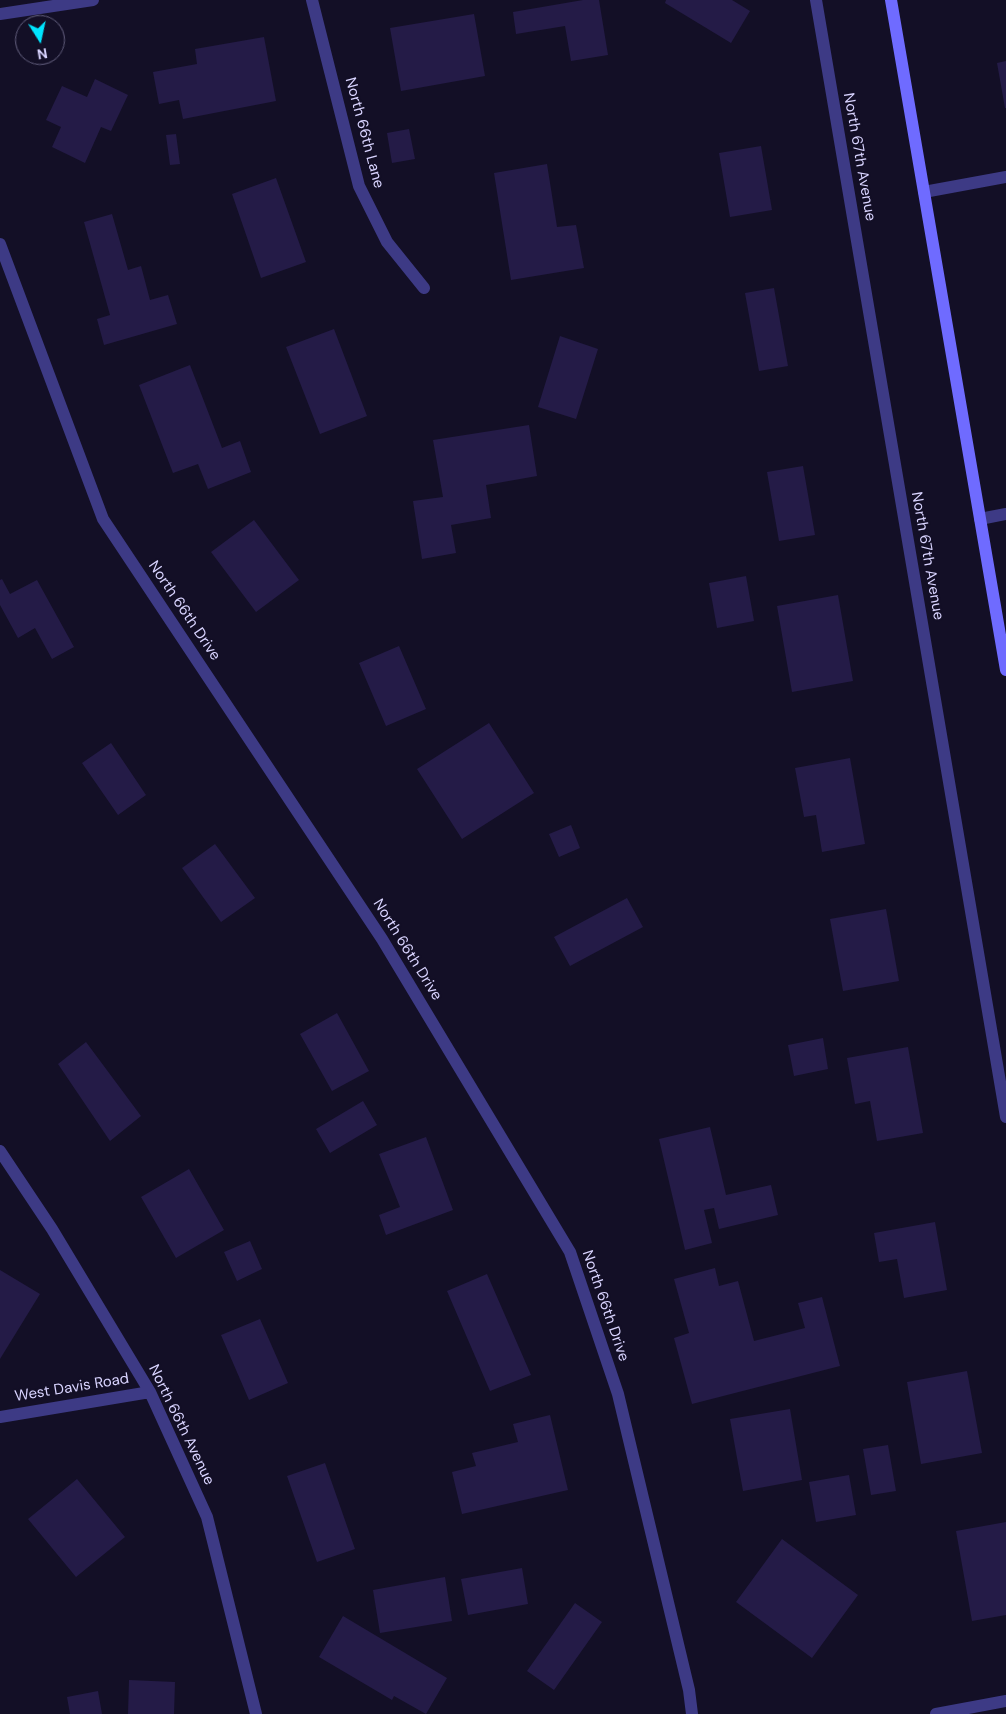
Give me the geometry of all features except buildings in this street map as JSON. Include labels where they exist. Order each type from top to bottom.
[{"type":"main road","points":[[891,0],[1006,670]]},
{"type":"street","points":[[0,14],[92,0]]},
{"type":"street","name":"North 66th Lane","points":[[312,0],[359,186],[387,242],[424,288]]},
{"type":"street","name":"North 67th Avenue","points":[[816,0],[1006,1117]]},
{"type":"street","points":[[924,192],[1006,177]]},
{"type":"street","name":"North 66th Drive","points":[[0,244],[104,519],[382,939],[570,1252],[618,1394],[689,1690],[692,1714]]},
{"type":"street","points":[[980,519],[1006,514]]},
{"type":"street","name":"North 66th Avenue","points":[[0,1151],[52,1229],[150,1392],[207,1518],[256,1714]]},
{"type":"street","name":"West Davis Road","points":[[0,1417],[150,1392]]},
{"type":"street","points":[[936,1714],[1006,1701]]}]
